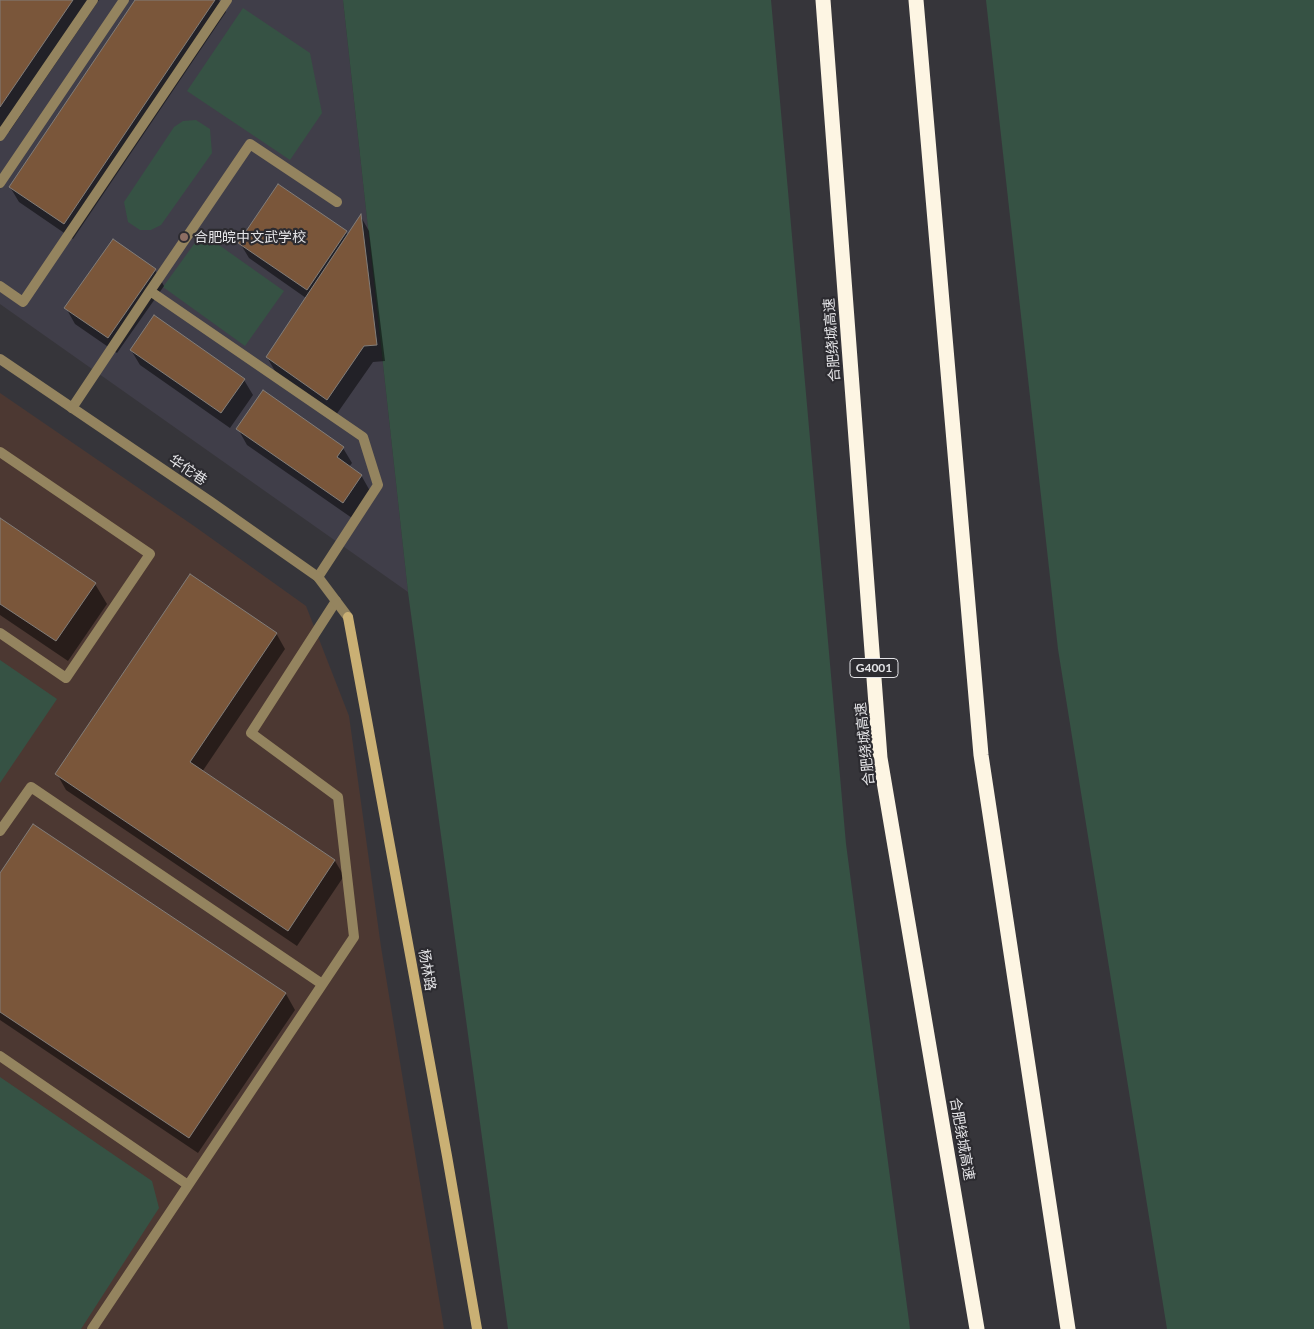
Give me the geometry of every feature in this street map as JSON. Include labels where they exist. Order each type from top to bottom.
[{"type":"highway","name":"合肥绕城高速","points":[[823,0],[880,758],[977,1329]]},
{"type":"highway","points":[[916,0],[981,755],[1068,1329]]},
{"type":"street","points":[[0,136],[93,0]]},
{"type":"street","points":[[0,183],[124,0]]},
{"type":"street","points":[[0,286],[23,302],[227,0]]},
{"type":"street","points":[[72,408],[250,144],[337,202]]},
{"type":"street","points":[[150,291],[363,438],[378,485],[318,577]]},
{"type":"street","name":"华佗巷","points":[[0,359],[318,577],[348,617]]},
{"type":"street","points":[[0,452],[150,554],[66,678],[0,633]]},
{"type":"street","points":[[92,1329],[354,937],[338,797],[251,734],[336,601]]},
{"type":"street","name":"杨林路","points":[[348,617],[477,1329]]},
{"type":"street","points":[[0,831],[31,787],[322,984]]},
{"type":"street","points":[[0,1056],[188,1186]]},
{"type":"shaded area","name":"合肥皖中文武学校","points":[[0,0],[343,0],[408,592],[0,304]]},
{"type":"shaded area","points":[[0,393],[194,526],[306,606],[349,716],[381,947],[444,1329],[0,1329]]},
{"type":"green space","points":[[343,0],[771,0],[846,844],[910,1329],[508,1329],[408,592]]},
{"type":"green space","points":[[986,0],[1314,0],[1314,1329],[1167,1329],[1058,649]]},
{"type":"green space","points":[[243,8],[310,53],[322,113],[290,160],[187,91]]},
{"type":"green space","points":[[196,120],[210,129],[212,153],[161,225],[151,230],[140,230],[128,222],[124,202],[174,127],[183,121]]},
{"type":"green space","points":[[202,233],[284,291],[245,346],[163,287]]},
{"type":"green space","points":[[0,660],[57,699],[0,783]]},
{"type":"green space","points":[[0,1077],[152,1181],[159,1208],[81,1329],[0,1329]]},
{"type":"building","points":[[0,0],[73,0],[0,107]]},
{"type":"building","points":[[135,0],[215,0],[64,224],[9,187]]},
{"type":"building","points":[[278,184],[347,231],[307,290],[238,243]]},
{"type":"building","points":[[361,214],[377,345],[364,346],[327,400],[266,357]]},
{"type":"building","points":[[113,239],[156,269],[108,338],[64,308]]},
{"type":"building","points":[[154,315],[245,379],[221,413],[130,350]]},
{"type":"building","points":[[263,390],[344,447],[337,457],[362,475],[343,503],[236,429]]},
{"type":"building","points":[[0,518],[96,583],[56,641],[0,604]]},
{"type":"building","points":[[190,574],[277,633],[190,762],[335,860],[288,931],[55,774]]},
{"type":"building","points":[[33,824],[286,993],[189,1138],[0,1012],[0,873]]},
{"type":"place","name":"合肥皖中文武学校","points":[[184,237]]}]
